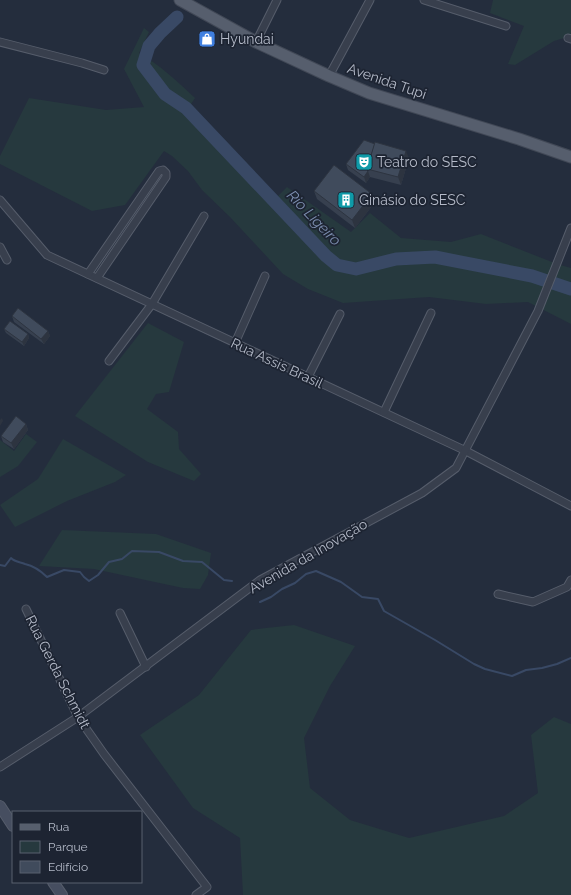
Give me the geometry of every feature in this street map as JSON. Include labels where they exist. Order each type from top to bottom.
[{"type":"main road","name":"Avenida Tupi","points":[[180,0],[256,42],[369,93],[520,139],[571,157]]},
{"type":"main road","name":"Avenida Tupi","points":[[187,0],[202,11]]},
{"type":"main road","points":[[0,806],[12,824]]},
{"type":"main road","points":[[54,883],[62,895]]},
{"type":"street","points":[[256,42],[278,0]]},
{"type":"street","points":[[329,76],[370,0]]},
{"type":"street","points":[[424,0],[506,26]]},
{"type":"street","points":[[0,42],[104,70]]},
{"type":"street","points":[[88,274],[159,171],[163,170],[166,173],[166,177],[97,278]]},
{"type":"street","name":"Rua Assis Brasil","points":[[0,200],[47,255],[464,450],[571,506]]},
{"type":"street","points":[[109,361],[152,304],[204,216]]},
{"type":"street","name":"Avenida da Inovação","points":[[0,767],[78,718],[260,580],[422,492],[456,468],[464,450],[538,311],[571,228]]},
{"type":"street","points":[[0,247],[6,260]]},
{"type":"street","points":[[234,343],[265,276]]},
{"type":"street","points":[[384,412],[431,313]]},
{"type":"street","points":[[308,377],[340,314]]},
{"type":"street","points":[[498,594],[533,602],[567,587],[571,580]]},
{"type":"street","name":"Rua Gerda Schmidt","points":[[26,609],[78,718],[207,887],[196,895]]},
{"type":"street","points":[[120,613],[146,667]]},
{"type":"green space","points":[[493,0],[571,0],[571,36],[554,41],[515,65],[508,64],[524,26],[490,13]]},
{"type":"green space","points":[[144,28],[149,32],[139,53],[175,79],[195,98],[189,107],[276,198],[287,187],[351,232],[370,213],[401,238],[451,242],[481,234],[557,264],[571,268],[571,324],[528,302],[486,304],[429,297],[343,303],[308,289],[283,274],[230,217],[202,190],[188,171],[172,156],[164,151],[125,205],[92,211],[0,164],[0,156],[29,98],[106,110],[144,107],[124,69]]},
{"type":"green space","points":[[148,323],[184,342],[169,392],[156,394],[147,409],[178,432],[179,449],[201,474],[194,481],[148,462],[75,416]]},
{"type":"green space","points":[[26,434],[37,442],[18,466],[0,477],[0,440],[14,451]]},
{"type":"green space","points":[[63,439],[126,475],[115,482],[67,501],[15,527],[0,505],[38,479]]},
{"type":"green space","points":[[62,530],[156,534],[211,553],[208,575],[200,589],[183,588],[94,569],[39,566]]},
{"type":"green space","points":[[294,625],[355,646],[330,686],[304,738],[310,788],[350,820],[409,838],[504,816],[538,793],[531,735],[554,717],[571,724],[571,895],[243,895],[240,838],[193,808],[140,735],[199,695],[251,630]]},
{"type":"building","name":"Teatro do SESC","points":[[364,140],[375,144],[367,169],[368,171],[364,177],[346,164]]},
{"type":"building","points":[[375,142],[406,151],[398,177],[367,169]]},
{"type":"building","name":"Ginásio do SESC","points":[[334,165],[372,194],[352,220],[314,191]]},
{"type":"building","points":[[18,308],[48,331],[41,339],[12,316]]},
{"type":"building","points":[[10,321],[28,334],[22,342],[4,329]]},
{"type":"building","points":[[16,416],[26,424],[11,443],[1,436]]},
{"type":"waterway","name":"Rio Ligeiro","points":[[177,17],[149,46],[143,65],[165,94],[186,108],[326,256],[337,265],[356,269],[396,259],[435,257],[532,276],[571,289]]},
{"type":"waterway","points":[[0,565],[5,566],[11,558],[34,567],[47,577],[64,570],[80,572],[89,581],[98,575],[109,562],[122,559],[132,551],[159,552],[183,561],[202,562],[224,580],[232,581]]},
{"type":"waterway","points":[[260,602],[295,583],[306,574],[316,571],[341,582],[362,597],[378,599],[384,611],[485,669],[512,676],[526,670],[542,668],[571,658]]},
{"type":"place","name":"Hyundai","points":[[207,39]]},
{"type":"place","name":"Teatro do SESC","points":[[364,162]]},
{"type":"place","name":"Ginásio do SESC","points":[[346,200]]}]
